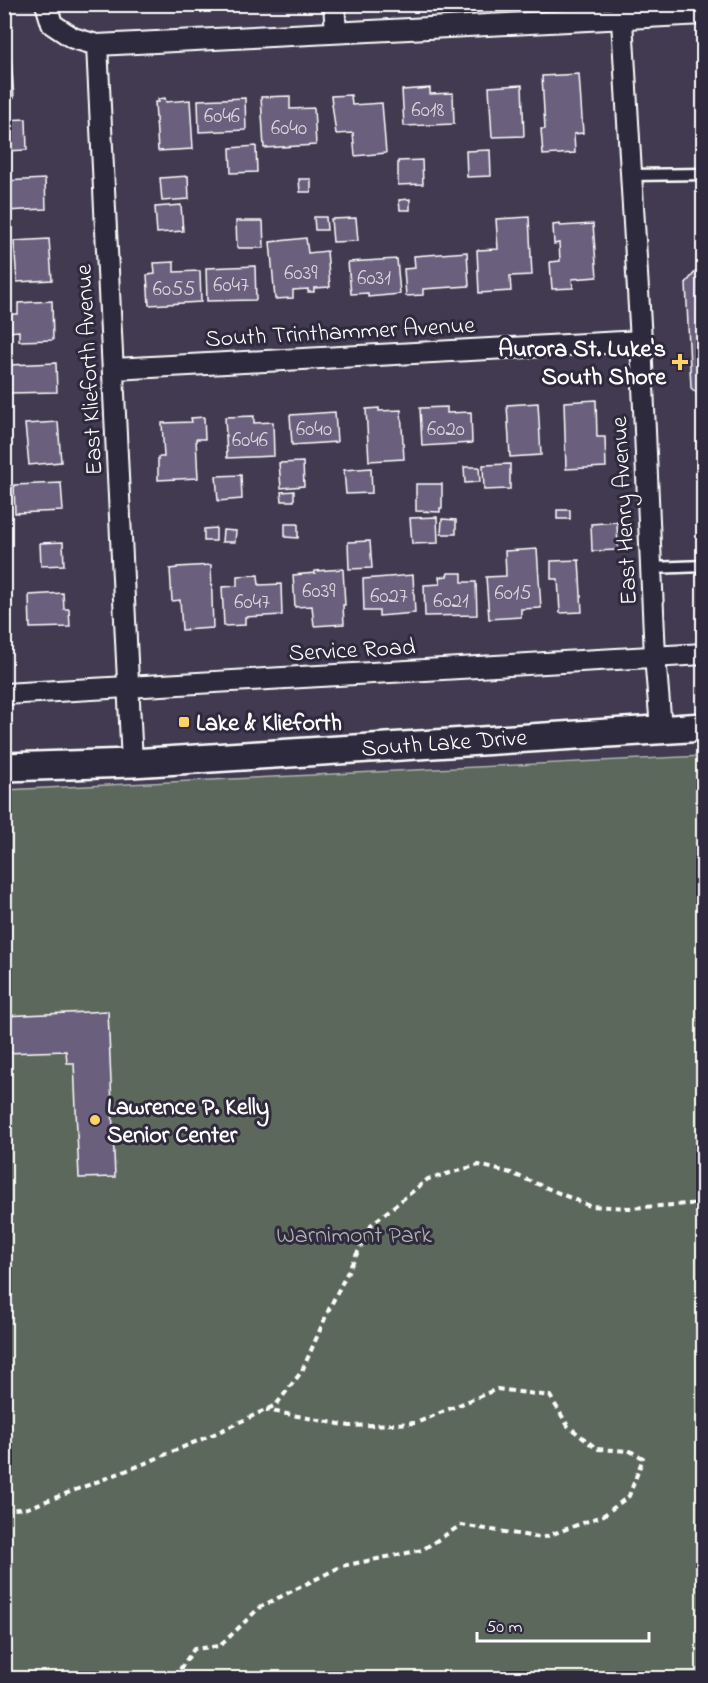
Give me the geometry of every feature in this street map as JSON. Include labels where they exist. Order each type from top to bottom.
[{"type":"main road","name":"South Lake Drive","points":[[4,767],[132,763],[704,727]]},
{"type":"street","points":[[46,4],[52,24],[74,38],[97,45],[336,32],[622,11],[704,14]]},
{"type":"street","points":[[334,4],[336,32]]},
{"type":"street","name":"East Henry Avenue","points":[[622,11],[660,728]]},
{"type":"street","name":"East Klieforth Avenue","points":[[97,45],[132,763]]},
{"type":"street","name":"South Trinthammer Avenue","points":[[114,369],[641,341]]},
{"type":"street","name":"Service Road","points":[[4,694],[704,654]]},
{"type":"lane","points":[[631,175],[704,174]]},
{"type":"lane","points":[[651,568],[704,566]]},
{"type":"path","points":[[4,1510],[28,1508],[141,1465],[276,1405],[302,1371],[330,1306],[372,1224],[428,1179],[479,1165],[511,1173],[590,1206],[629,1208],[704,1203]]},
{"type":"path","points":[[174,1678],[194,1649],[220,1646],[260,1607],[342,1566],[422,1550],[461,1525],[542,1538],[604,1515],[629,1496],[643,1458],[630,1451],[597,1449],[568,1426],[550,1396],[496,1389],[416,1423],[350,1426],[266,1410]]},
{"type":"green space","name":"Warnimont Park","points":[[703,756],[703,1678],[5,1678],[4,790]]},
{"type":"building","points":[[11,57],[14,98],[4,99],[4,58]]},
{"type":"building","points":[[579,74],[583,133],[574,134],[575,153],[543,155],[541,129],[545,129],[542,76]]},
{"type":"building","points":[[522,85],[524,136],[492,137],[489,87]]},
{"type":"building","points":[[430,88],[430,94],[453,93],[454,124],[404,126],[402,90]]},
{"type":"building","points":[[351,95],[352,105],[382,103],[386,153],[355,156],[353,133],[336,134],[331,96]]},
{"type":"building","points":[[290,96],[290,109],[314,108],[316,145],[264,148],[261,97]]},
{"type":"building","points":[[165,98],[166,102],[190,100],[193,149],[158,151],[155,102]]},
{"type":"building","points":[[245,98],[246,130],[199,132],[198,100]]},
{"type":"building","points":[[26,119],[27,150],[4,151],[4,120]]},
{"type":"building","points":[[256,146],[257,172],[231,173],[230,148]]},
{"type":"building","points":[[490,150],[491,176],[467,177],[466,151]]},
{"type":"building","points":[[422,160],[423,184],[398,185],[398,161]]},
{"type":"building","points":[[188,176],[189,199],[162,201],[160,178]]},
{"type":"building","points":[[45,179],[46,209],[4,211],[4,181]]},
{"type":"building","points":[[299,179],[311,179],[311,192],[300,192]]},
{"type":"building","points":[[410,199],[410,210],[400,210],[399,200]]},
{"type":"building","points":[[181,205],[183,231],[157,233],[155,207]]},
{"type":"building","points":[[314,217],[326,217],[327,230],[315,230]]},
{"type":"building","points":[[529,217],[532,275],[510,276],[511,291],[479,293],[477,250],[498,249],[496,219]]},
{"type":"building","points":[[356,218],[358,241],[333,242],[331,219]]},
{"type":"building","points":[[236,221],[263,221],[264,248],[237,248]]},
{"type":"building","points":[[560,224],[560,226],[593,224],[597,277],[572,279],[573,288],[552,289],[550,262],[560,261],[559,243],[554,244],[553,225]]},
{"type":"building","points":[[306,238],[308,253],[327,251],[330,287],[314,288],[314,292],[308,292],[308,289],[293,290],[293,298],[275,299],[270,242]]},
{"type":"building","points":[[49,239],[52,280],[17,282],[14,241]]},
{"type":"building","points":[[467,252],[469,286],[423,289],[423,295],[406,296],[404,269],[415,268],[414,256]]},
{"type":"building","points":[[397,259],[400,294],[368,297],[368,293],[351,294],[348,262]]},
{"type":"building","points":[[174,262],[174,272],[200,271],[201,302],[149,305],[147,275],[155,274],[154,263]]},
{"type":"building","points":[[255,266],[256,300],[207,301],[206,268]]},
{"type":"building","points":[[704,270],[704,394],[698,394],[691,388],[686,283],[696,271]]},
{"type":"building","points":[[52,301],[53,340],[19,341],[19,331],[7,332],[7,314],[18,314],[18,303]]},
{"type":"building","points":[[56,363],[57,392],[10,393],[9,384],[6,384],[6,380],[9,380],[8,365]]},
{"type":"building","points":[[596,400],[597,437],[605,437],[606,467],[566,469],[564,402]]},
{"type":"building","points":[[538,403],[541,455],[510,457],[507,405]]},
{"type":"building","points":[[447,407],[447,413],[471,412],[472,443],[422,446],[420,408]]},
{"type":"building","points":[[379,408],[379,411],[401,410],[404,459],[369,461],[366,409]]},
{"type":"building","points":[[335,412],[337,442],[292,445],[290,415]]},
{"type":"building","points":[[254,416],[254,423],[273,422],[274,456],[227,458],[225,417]]},
{"type":"building","points":[[204,417],[205,439],[196,439],[198,478],[158,480],[158,457],[164,457],[162,423],[192,422],[191,418]]},
{"type":"building","points":[[58,422],[61,462],[29,465],[25,424]]},
{"type":"building","points":[[303,462],[304,486],[281,488],[279,463]]},
{"type":"building","points":[[510,464],[510,489],[484,490],[483,465]]},
{"type":"building","points":[[464,467],[479,467],[480,482],[465,483]]},
{"type":"building","points":[[371,468],[372,493],[346,494],[344,470]]},
{"type":"building","points":[[241,475],[242,499],[218,501],[216,476]]},
{"type":"building","points":[[61,483],[63,511],[15,513],[14,485]]},
{"type":"building","points":[[416,484],[442,484],[440,512],[416,511]]},
{"type":"building","points":[[294,491],[294,501],[282,501],[281,492]]},
{"type":"building","points":[[557,510],[570,510],[570,519],[557,519]]},
{"type":"building","points":[[437,517],[438,543],[412,544],[410,518]]},
{"type":"building","points":[[442,519],[456,520],[456,534],[441,534]]},
{"type":"building","points":[[617,522],[618,550],[592,551],[591,524]]},
{"type":"building","points":[[285,524],[298,524],[298,538],[285,537]]},
{"type":"building","points":[[216,528],[216,541],[204,541],[204,529]]},
{"type":"building","points":[[223,530],[236,531],[235,542],[222,542]]},
{"type":"building","points":[[370,541],[372,568],[349,569],[348,542]]},
{"type":"building","points":[[63,542],[64,565],[41,566],[40,543]]},
{"type":"building","points":[[537,549],[541,608],[521,609],[521,617],[489,619],[486,577],[506,576],[505,551]]},
{"type":"building","points":[[579,560],[582,612],[560,613],[558,579],[551,579],[551,561]]},
{"type":"building","points":[[211,565],[213,628],[182,630],[180,600],[172,601],[170,569]]},
{"type":"building","points":[[343,569],[344,624],[314,626],[312,606],[295,607],[293,575]]},
{"type":"building","points":[[448,573],[462,573],[462,582],[476,582],[477,615],[425,616],[424,585],[440,584],[439,577],[447,576]]},
{"type":"building","points":[[258,575],[259,585],[281,584],[282,615],[245,617],[245,625],[224,626],[222,587],[237,586],[237,576]]},
{"type":"building","points":[[413,575],[415,613],[379,616],[379,611],[364,611],[363,579]]},
{"type":"building","points":[[63,593],[64,609],[69,609],[70,627],[30,628],[29,595]]},
{"type":"building","name":"Lawrence P. Kelly Senior Center","points":[[108,1011],[115,1177],[79,1178],[74,1063],[67,1063],[66,1051],[4,1053],[4,1016]]},
{"type":"place","name":"Aurora St. Luke's South Shore","points":[[680,362]]},
{"type":"place","name":"Lake & Klieforth","points":[[184,722]]},
{"type":"place","name":"Lawrence P. Kelly Senior Center","points":[[95,1120]]}]
